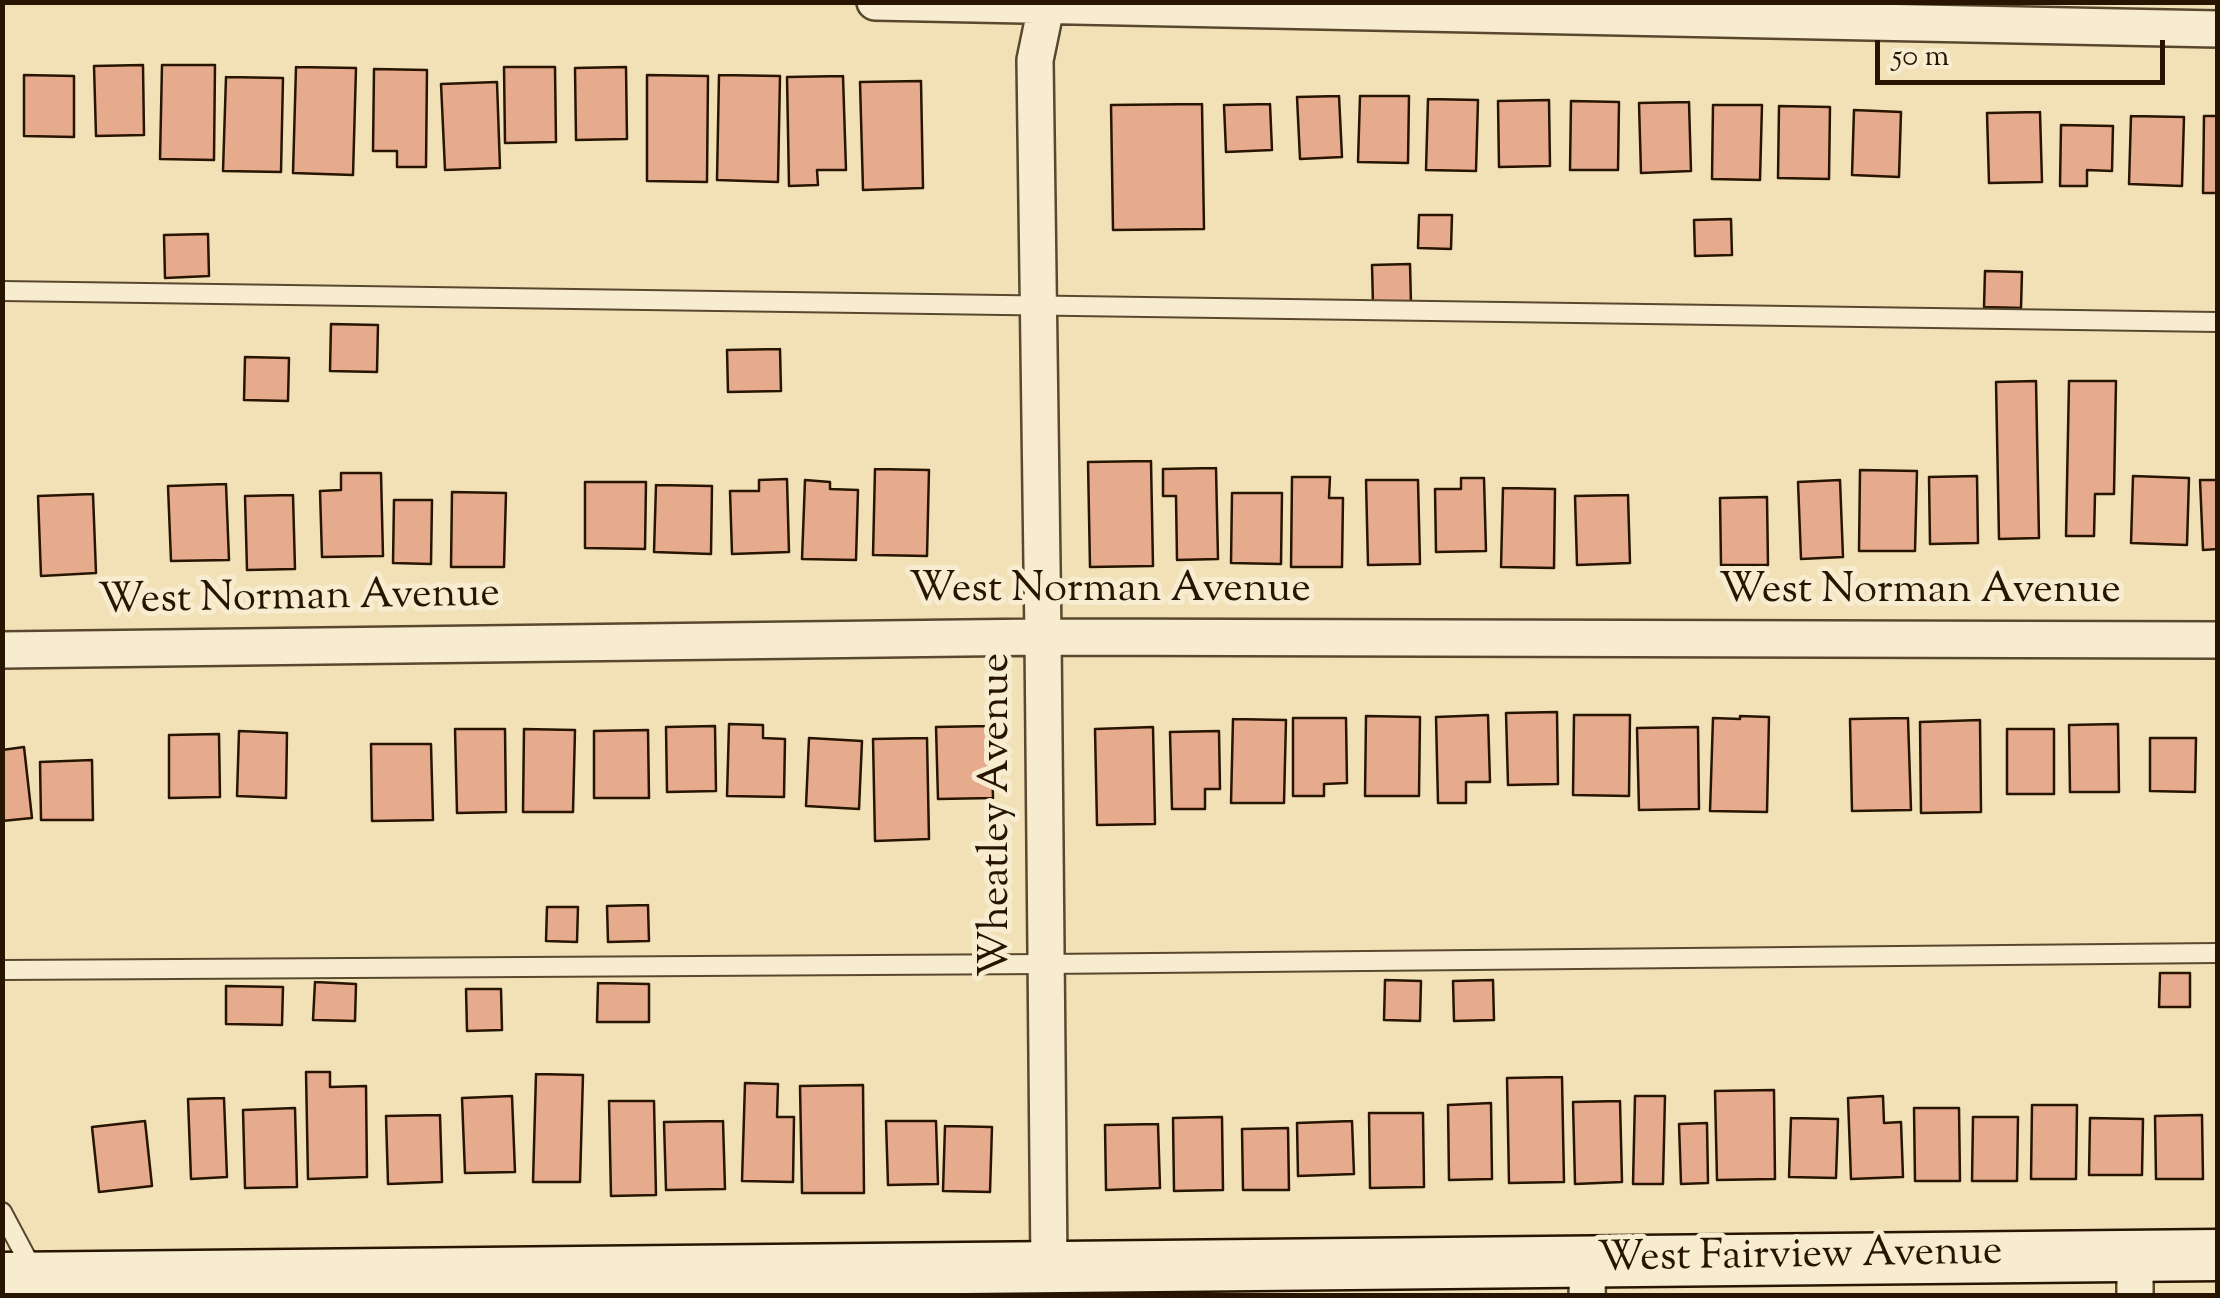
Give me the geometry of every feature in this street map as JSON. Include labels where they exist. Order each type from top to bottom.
[{"type":"street","points":[[875,2],[2218,29]]},
{"type":"street","name":"Wheatley Avenue","points":[[1046,4],[1035,60],[1049,1268]]},
{"type":"street","name":"West Norman Avenue","points":[[2,650],[1043,637],[2218,640]]},
{"type":"street","name":"West Fairview Avenue","points":[[20,1278],[558,1284],[1049,1268],[1588,1278],[2135,1276],[2218,1255]]},
{"type":"lane","points":[[2,291],[2218,322]]},
{"type":"lane","points":[[2,970],[2218,953]]},
{"type":"lane","points":[[2,1212],[20,1278]]},
{"type":"building","points":[[143,65],[144,135],[96,136],[94,66]]},
{"type":"building","points":[[162,65],[215,65],[214,160],[160,159]]},
{"type":"building","points":[[296,67],[356,68],[353,175],[293,173]]},
{"type":"building","points":[[504,67],[555,67],[556,142],[505,143]]},
{"type":"building","points":[[626,67],[627,139],[576,140],[575,68]]},
{"type":"building","points":[[374,69],[427,70],[426,167],[397,167],[397,151],[373,151]]},
{"type":"building","points":[[24,75],[74,76],[74,137],[24,136]]},
{"type":"building","points":[[647,75],[708,76],[707,182],[647,181]]},
{"type":"building","points":[[719,75],[780,76],[778,182],[717,180]]},
{"type":"building","points":[[843,76],[846,170],[817,170],[818,185],[789,186],[787,77]]},
{"type":"building","points":[[226,77],[283,78],[281,172],[223,171]]},
{"type":"building","points":[[921,81],[923,188],[863,190],[860,82]]},
{"type":"building","points":[[497,82],[500,168],[445,170],[441,84]]},
{"type":"building","points":[[1339,96],[1342,157],[1300,159],[1297,97]]},
{"type":"building","points":[[1360,96],[1409,96],[1408,163],[1358,162]]},
{"type":"building","points":[[1428,99],[1478,100],[1476,171],[1426,170]]},
{"type":"building","points":[[1549,100],[1550,166],[1499,167],[1498,101]]},
{"type":"building","points":[[1571,101],[1619,102],[1618,170],[1570,170]]},
{"type":"building","points":[[1689,102],[1691,171],[1641,173],[1639,103]]},
{"type":"building","points":[[1202,104],[1204,229],[1113,230],[1111,105]]},
{"type":"building","points":[[1270,104],[1272,150],[1226,152],[1224,105]]},
{"type":"building","points":[[1713,105],[1762,105],[1760,180],[1712,179]]},
{"type":"building","points":[[1779,106],[1830,107],[1829,179],[1778,178]]},
{"type":"building","points":[[1854,110],[1901,112],[1899,177],[1852,175]]},
{"type":"building","points":[[2040,112],[2042,182],[1989,183],[1987,113]]},
{"type":"building","points":[[2131,116],[2184,117],[2182,186],[2129,184]]},
{"type":"building","points":[[2204,116],[2218,116],[2218,193],[2203,193]]},
{"type":"building","points":[[2061,125],[2113,126],[2112,171],[2087,170],[2087,186],[2060,186]]},
{"type":"building","points":[[1419,215],[1452,215],[1451,249],[1418,248]]},
{"type":"building","points":[[1731,219],[1732,255],[1695,256],[1694,220]]},
{"type":"building","points":[[208,234],[209,276],[165,278],[164,235]]},
{"type":"building","points":[[1410,264],[1411,304],[1373,305],[1372,265]]},
{"type":"building","points":[[1985,271],[2022,272],[2021,308],[1984,307]]},
{"type":"building","points":[[331,324],[378,325],[377,372],[330,371]]},
{"type":"building","points":[[780,349],[781,391],[728,392],[727,350]]},
{"type":"building","points":[[245,357],[289,358],[288,401],[244,400]]},
{"type":"building","points":[[2036,381],[2039,538],[1999,539],[1996,382]]},
{"type":"building","points":[[2069,381],[2116,381],[2114,494],[2095,494],[2094,536],[2066,536]]},
{"type":"building","points":[[1151,461],[1153,566],[1090,567],[1088,462]]},
{"type":"building","points":[[1216,468],[1218,559],[1177,560],[1176,496],[1163,496],[1163,469]]},
{"type":"building","points":[[875,469],[929,470],[927,556],[873,555]]},
{"type":"building","points":[[1860,470],[1917,471],[1915,551],[1859,551]]},
{"type":"building","points":[[341,473],[381,473],[383,556],[322,557],[320,491],[341,490]]},
{"type":"building","points":[[1977,476],[1978,543],[1930,544],[1929,477]]},
{"type":"building","points":[[2133,476],[2189,478],[2187,545],[2131,543]]},
{"type":"building","points":[[1292,477],[1330,477],[1329,498],[1343,498],[1342,567],[1291,567]]},
{"type":"building","points":[[1461,478],[1484,478],[1486,551],[1436,552],[1435,489],[1461,489]]},
{"type":"building","points":[[787,479],[789,552],[732,554],[730,491],[759,491],[759,480]]},
{"type":"building","points":[[805,480],[830,482],[830,489],[858,490],[856,560],[802,559]]},
{"type":"building","points":[[1366,480],[1418,480],[1420,564],[1368,565]]},
{"type":"building","points":[[1840,480],[1843,557],[1801,559],[1798,482]]},
{"type":"building","points":[[2200,480],[2218,480],[2218,549],[2203,550]]},
{"type":"building","points":[[585,482],[646,482],[645,549],[585,548]]},
{"type":"building","points":[[226,484],[229,560],[171,561],[168,486]]},
{"type":"building","points":[[656,485],[712,486],[711,554],[654,552]]},
{"type":"building","points":[[1503,488],[1555,489],[1554,568],[1501,567]]},
{"type":"building","points":[[452,492],[506,493],[504,567],[451,567]]},
{"type":"building","points":[[1232,493],[1282,493],[1281,564],[1231,563]]},
{"type":"building","points":[[93,494],[96,573],[41,576],[38,496]]},
{"type":"building","points":[[293,495],[295,569],[247,570],[245,496]]},
{"type":"building","points":[[1628,495],[1630,563],[1577,565],[1575,496]]},
{"type":"building","points":[[1767,497],[1768,565],[1721,565],[1720,498]]},
{"type":"building","points":[[394,500],[432,500],[431,564],[393,563]]},
{"type":"building","points":[[1557,712],[1558,784],[1508,785],[1506,713]]},
{"type":"building","points":[[1488,715],[1490,782],[1466,782],[1466,803],[1438,803],[1436,717]]},
{"type":"building","points":[[1574,715],[1630,715],[1629,796],[1573,795]]},
{"type":"building","points":[[1366,716],[1420,717],[1419,796],[1365,796]]},
{"type":"building","points":[[1769,717],[1767,812],[1710,811],[1713,718]]},
{"type":"building","points":[[1293,718],[1346,718],[1347,783],[1324,784],[1324,796],[1293,796]]},
{"type":"building","points":[[1908,718],[1911,810],[1852,811],[1850,719]]},
{"type":"building","points":[[1233,719],[1286,720],[1284,803],[1231,803]]},
{"type":"building","points":[[1980,720],[1981,812],[1921,813],[1920,722]]},
{"type":"building","points":[[729,724],[763,725],[763,738],[785,739],[784,797],[727,796]]},
{"type":"building","points":[[2118,724],[2119,792],[2070,792],[2069,725]]},
{"type":"building","points":[[715,726],[716,791],[667,792],[666,727]]},
{"type":"building","points":[[991,726],[993,798],[938,799],[936,727]]},
{"type":"building","points":[[1153,727],[1155,824],[1097,825],[1095,729]]},
{"type":"building","points":[[1698,727],[1699,809],[1639,810],[1637,728]]},
{"type":"building","points":[[455,729],[505,729],[506,812],[457,813]]},
{"type":"building","points":[[524,729],[575,730],[573,812],[523,812]]},
{"type":"building","points":[[2007,729],[2054,729],[2054,794],[2007,794]]},
{"type":"building","points":[[648,730],[649,798],[594,798],[594,731]]},
{"type":"building","points":[[239,731],[287,733],[286,798],[237,796]]},
{"type":"building","points":[[1219,731],[1220,789],[1205,789],[1205,809],[1172,809],[1170,732]]},
{"type":"building","points":[[219,734],[220,797],[169,798],[169,735]]},
{"type":"building","points":[[809,738],[862,741],[859,809],[806,806]]},
{"type":"building","points":[[927,738],[929,839],[875,841],[873,739]]},
{"type":"building","points":[[2150,738],[2196,738],[2195,792],[2150,791]]},
{"type":"building","points":[[371,744],[431,744],[433,820],[372,821]]},
{"type":"building","points":[[24,747],[32,818],[2,821],[2,750]]},
{"type":"building","points":[[92,760],[93,820],[41,820],[40,762]]},
{"type":"building","points":[[648,905],[649,941],[608,942],[607,906]]},
{"type":"building","points":[[547,907],[578,907],[577,942],[546,941]]},
{"type":"building","points":[[2160,973],[2190,973],[2190,1007],[2159,1007]]},
{"type":"building","points":[[1385,980],[1421,981],[1420,1021],[1384,1020]]},
{"type":"building","points":[[1493,980],[1494,1020],[1454,1021],[1453,981]]},
{"type":"building","points":[[315,982],[356,984],[355,1021],[313,1020]]},
{"type":"building","points":[[598,983],[649,984],[649,1022],[597,1022]]},
{"type":"building","points":[[226,986],[283,987],[282,1025],[226,1024]]},
{"type":"building","points":[[466,989],[501,989],[502,1030],[467,1031]]},
{"type":"building","points":[[306,1072],[330,1072],[330,1087],[366,1086],[367,1177],[308,1179]]},
{"type":"building","points":[[536,1074],[583,1075],[580,1182],[533,1182]]},
{"type":"building","points":[[1562,1077],[1564,1182],[1509,1183],[1507,1078]]},
{"type":"building","points":[[745,1083],[778,1084],[777,1117],[794,1117],[793,1182],[742,1181]]},
{"type":"building","points":[[863,1085],[864,1193],[802,1193],[800,1086]]},
{"type":"building","points":[[1774,1090],[1775,1179],[1717,1180],[1715,1091]]},
{"type":"building","points":[[512,1096],[515,1172],[465,1173],[462,1098]]},
{"type":"building","points":[[1635,1096],[1665,1096],[1663,1184],[1633,1184]]},
{"type":"building","points":[[1883,1096],[1884,1123],[1901,1122],[1903,1177],[1851,1179],[1848,1098]]},
{"type":"building","points":[[224,1098],[227,1177],[191,1179],[188,1099]]},
{"type":"building","points":[[609,1101],[654,1101],[656,1195],[611,1196]]},
{"type":"building","points":[[1620,1101],[1622,1182],[1575,1184],[1573,1102]]},
{"type":"building","points":[[1491,1103],[1492,1179],[1449,1180],[1448,1105]]},
{"type":"building","points":[[2032,1105],[2077,1105],[2076,1179],[2031,1179]]},
{"type":"building","points":[[295,1108],[297,1187],[245,1188],[243,1110]]},
{"type":"building","points":[[1914,1108],[1959,1108],[1960,1181],[1915,1181]]},
{"type":"building","points":[[1369,1113],[1423,1113],[1424,1187],[1370,1188]]},
{"type":"building","points":[[440,1115],[442,1182],[388,1184],[386,1116]]},
{"type":"building","points":[[2202,1115],[2203,1179],[2156,1179],[2155,1116]]},
{"type":"building","points":[[1222,1117],[1223,1190],[1174,1191],[1173,1118]]},
{"type":"building","points":[[1973,1117],[2018,1117],[2017,1181],[1972,1181]]},
{"type":"building","points":[[1791,1118],[1838,1119],[1836,1178],[1789,1177]]},
{"type":"building","points":[[2090,1118],[2143,1119],[2142,1175],[2089,1175]]},
{"type":"building","points":[[145,1121],[152,1186],[99,1192],[92,1127]]},
{"type":"building","points":[[723,1121],[725,1189],[666,1190],[664,1122]]},
{"type":"building","points":[[886,1121],[936,1121],[938,1184],[888,1185]]},
{"type":"building","points":[[1352,1121],[1354,1174],[1298,1176],[1297,1123]]},
{"type":"building","points":[[1707,1123],[1708,1183],[1681,1184],[1679,1124]]},
{"type":"building","points":[[1158,1124],[1160,1188],[1106,1190],[1105,1125]]},
{"type":"building","points":[[945,1126],[992,1127],[990,1192],[943,1191]]},
{"type":"building","points":[[1288,1128],[1289,1190],[1243,1190],[1242,1129]]}]
